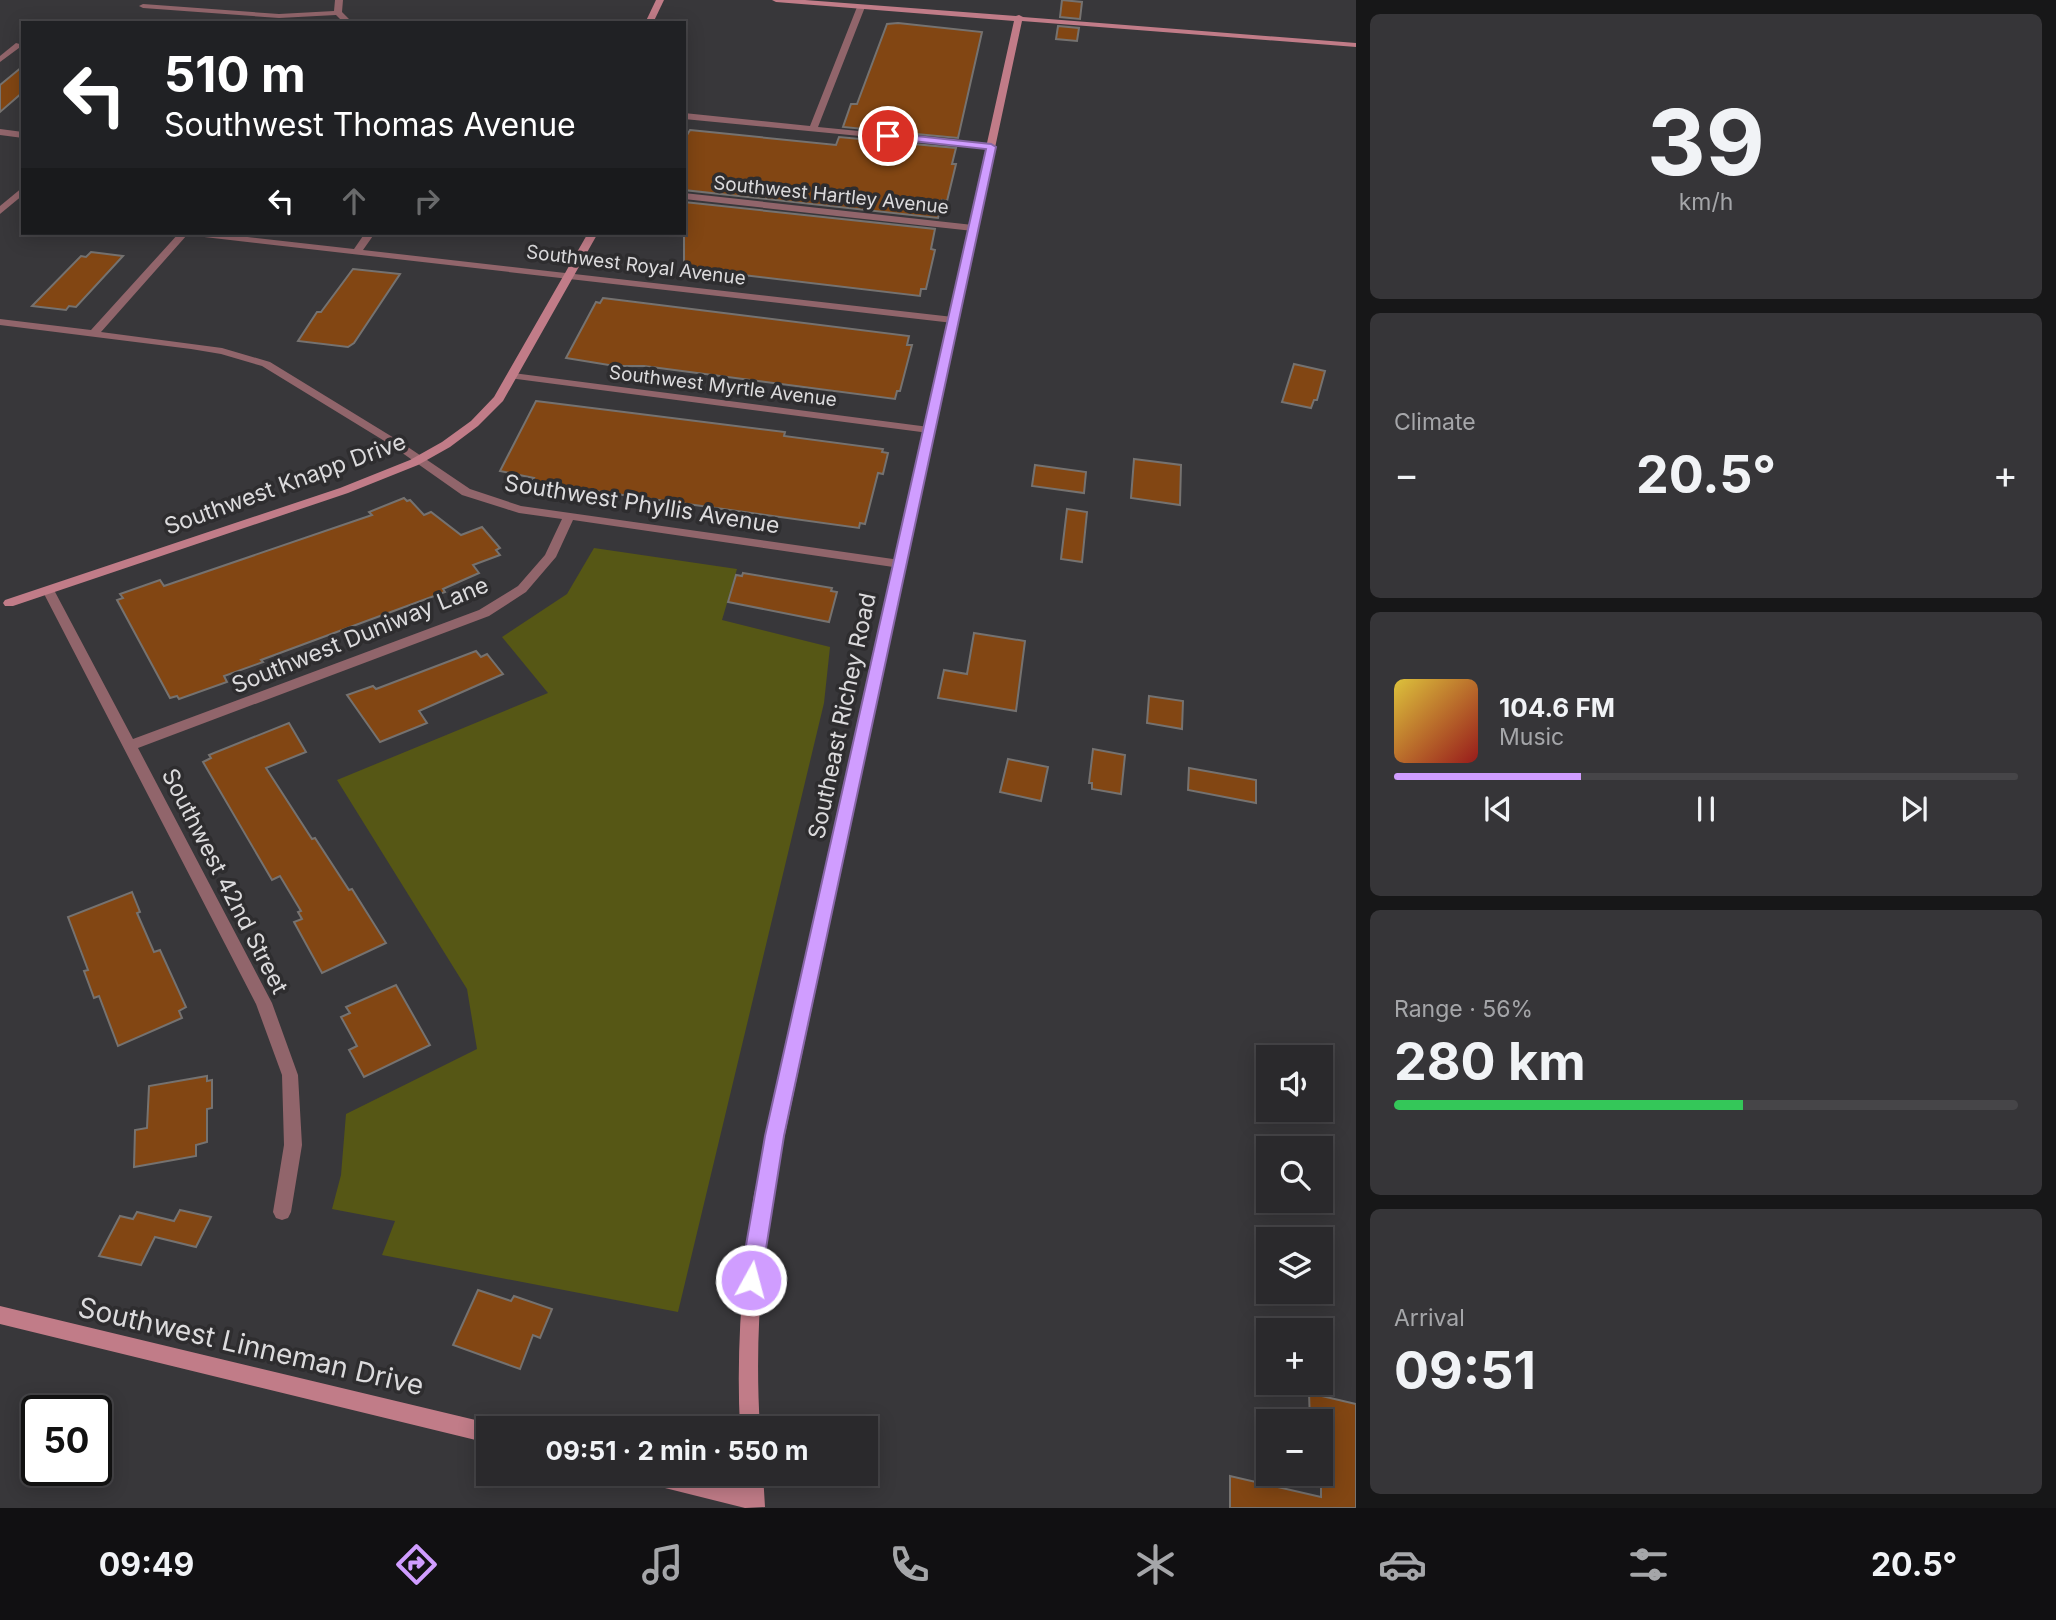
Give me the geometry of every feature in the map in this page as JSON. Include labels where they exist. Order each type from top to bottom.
[{"type":"main road","points":[[650,21],[660,0]]},
{"type":"main road","points":[[776,0],[1356,45]]},
{"type":"main road","name":"Southeast Richey Road","points":[[750,1416],[747,1325],[753,1258],[763,1195],[1019,17]]},
{"type":"main road","name":"Southwest Knapp Drive","points":[[9,603],[366,482],[455,440],[481,421],[513,376],[592,235]]},
{"type":"main road","name":"Southwest Linneman Drive","points":[[0,1315],[476,1430]]},
{"type":"main road","points":[[693,1486],[755,1503]]},
{"type":"street","points":[[338,13],[339,0]]},
{"type":"street","points":[[143,6],[279,16],[338,13],[347,21]]},
{"type":"street","points":[[813,129],[861,7]]},
{"type":"street","points":[[207,21],[216,12]]},
{"type":"street","points":[[0,60],[19,45]]},
{"type":"street","points":[[686,116],[991,147]]},
{"type":"street","points":[[0,132],[21,135]]},
{"type":"street","points":[[0,211],[21,192]]},
{"type":"street","name":"Southwest Hartley Avenue","points":[[686,197],[973,228]]},
{"type":"street","points":[[93,334],[182,235]]},
{"type":"street","name":"Southwest Royal Avenue","points":[[209,235],[953,320]]},
{"type":"street","points":[[358,251],[369,235]]},
{"type":"street","name":"Southwest Phyllis Avenue","points":[[0,322],[222,351],[266,364],[466,492],[492,502],[569,516],[900,564]]},
{"type":"street","name":"Southwest Myrtle Avenue","points":[[513,376],[929,430]]},
{"type":"street","name":"Southwest Duniway Lane","points":[[130,746],[484,613],[522,589],[550,556],[569,516]]},
{"type":"street","name":"Southwest 42nd Street","points":[[48,590],[264,1003],[290,1075],[293,1144],[282,1212]]},
{"type":"shaded area","points":[[594,548],[737,569],[722,620],[830,647],[824,703],[678,1312],[382,1255],[395,1221],[332,1209],[341,1175],[346,1114],[477,1049],[467,989],[337,780],[548,693],[502,637],[567,594]]},
{"type":"building","points":[[1062,0],[1082,2],[1080,19],[1060,17]]},
{"type":"building","points":[[887,24],[982,32],[958,138],[843,127],[851,104],[857,104]]},
{"type":"building","points":[[1058,26],[1079,28],[1077,41],[1056,39]]},
{"type":"building","points":[[21,68],[21,94],[0,112],[0,85]]},
{"type":"building","points":[[690,130],[836,145],[839,137],[956,148],[952,164],[956,164],[947,201],[942,200],[938,218],[686,190],[686,137]]},
{"type":"building","points":[[686,202],[935,229],[931,249],[935,250],[926,289],[921,289],[920,296],[684,268]]},
{"type":"building","points":[[91,252],[123,256],[76,307],[69,306],[66,310],[32,306],[81,256],[86,257]]},
{"type":"building","points":[[353,269],[400,274],[354,343],[348,347],[298,341],[317,312],[321,312]]},
{"type":"building","points":[[603,298],[909,336],[907,345],[912,345],[900,391],[897,391],[895,399],[566,358],[596,302],[600,303]]},
{"type":"building","points":[[1294,364],[1325,371],[1317,400],[1314,400],[1311,408],[1282,402]]},
{"type":"building","points":[[536,401],[785,432],[784,436],[883,449],[882,452],[888,453],[883,474],[878,473],[865,524],[860,523],[859,528],[573,488],[532,481],[534,478],[500,471]]},
{"type":"building","points":[[1134,459],[1181,465],[1180,505],[1131,498]]},
{"type":"building","points":[[1035,465],[1086,472],[1084,493],[1032,486]]},
{"type":"building","points":[[404,498],[410,500],[424,515],[431,512],[461,535],[482,527],[500,548],[496,550],[500,555],[473,565],[479,573],[443,589],[445,592],[261,660],[263,662],[224,676],[227,682],[179,699],[177,696],[170,698],[117,600],[123,598],[120,594],[160,580],[164,586],[372,515],[369,512]]},
{"type":"building","points":[[1067,509],[1087,512],[1082,562],[1061,559]]},
{"type":"building","points":[[743,573],[832,588],[831,591],[837,592],[829,622],[728,602],[736,575],[742,576]]},
{"type":"building","points":[[974,633],[1025,641],[1016,711],[938,698],[944,670],[967,674]]},
{"type":"building","points":[[476,651],[481,657],[487,654],[503,674],[419,711],[427,723],[380,742],[347,695],[373,686],[376,689]]},
{"type":"building","points":[[1149,696],[1183,701],[1182,729],[1147,723]]},
{"type":"building","points":[[289,723],[306,752],[266,768],[312,839],[315,838],[349,890],[352,889],[386,943],[322,973],[294,922],[302,919],[298,912],[301,911],[280,876],[272,880],[203,762],[211,758],[209,755]]},
{"type":"building","points":[[1093,749],[1125,755],[1121,794],[1092,789],[1092,783],[1089,783]]},
{"type":"building","points":[[1008,759],[1048,767],[1041,801],[1000,792]]},
{"type":"building","points":[[1189,768],[1256,780],[1256,803],[1188,790]]},
{"type":"building","points":[[132,892],[140,912],[137,913],[154,952],[160,950],[186,1007],[179,1011],[182,1018],[118,1046],[99,996],[94,998],[84,971],[88,970],[68,917]]},
{"type":"building","points":[[396,985],[430,1045],[364,1077],[349,1050],[357,1046],[341,1017],[350,1013],[346,1007]]},
{"type":"building","points":[[207,1076],[207,1081],[212,1080],[212,1108],[207,1109],[207,1142],[196,1145],[196,1156],[134,1167],[135,1130],[147,1128],[149,1086]]},
{"type":"building","points":[[180,1210],[211,1217],[196,1247],[155,1237],[141,1265],[99,1256],[120,1216],[133,1219],[137,1212],[174,1221]]},
{"type":"building","points":[[478,1290],[511,1301],[514,1296],[552,1309],[540,1338],[533,1335],[520,1369],[453,1345]]},
{"type":"building","points":[[1309,1395],[1356,1404],[1356,1508],[1230,1508],[1230,1476],[1256,1482],[1256,1486],[1273,1486],[1321,1497],[1321,1486],[1333,1486],[1333,1409],[1310,1409]]},
{"type":"route","points":[[751,1280],[763,1195],[775,1136],[991,147],[888,136]]}]
